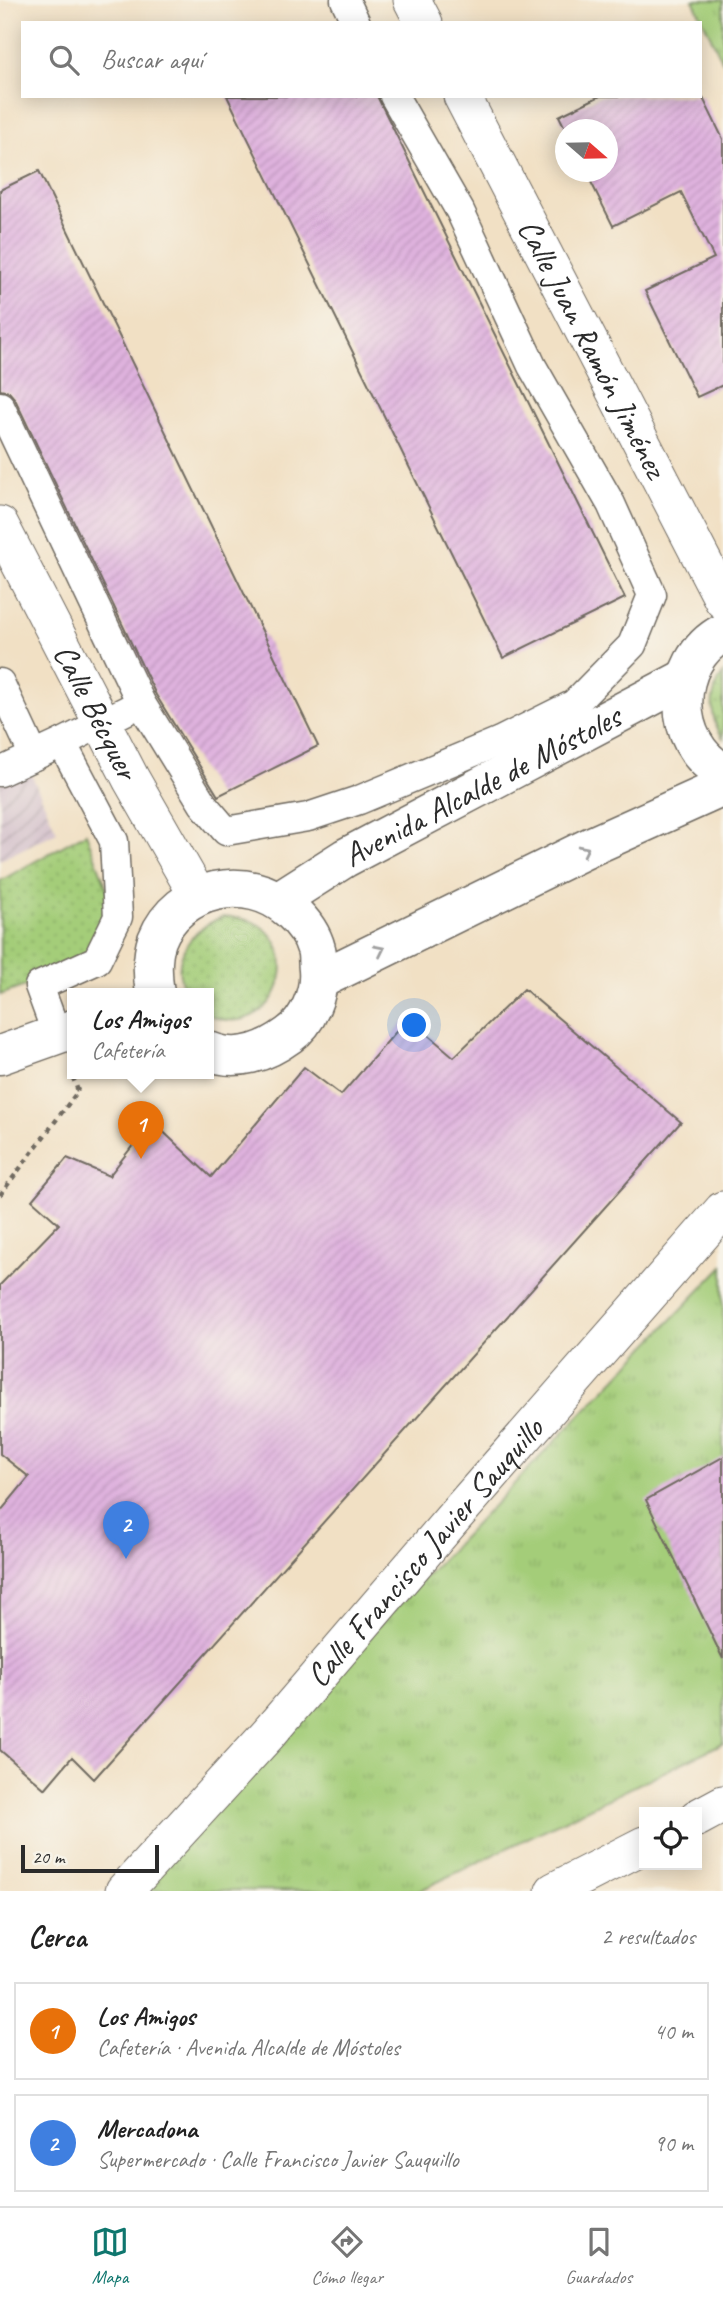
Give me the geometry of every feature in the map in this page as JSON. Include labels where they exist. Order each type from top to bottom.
[{"type":"street","points":[[345,0],[355,21]]},
{"type":"street","points":[[412,0],[423,21]]},
{"type":"street","points":[[0,406],[141,703],[203,804],[226,831],[308,817],[359,800],[500,741],[574,704],[632,645],[652,595],[611,503],[532,366],[460,211],[395,98]]},
{"type":"street","name":"Calle Juan Ramón Jiménez","points":[[463,98],[723,600]]},
{"type":"street","name":"Calle Bécquer","points":[[0,525],[131,779],[198,896]]},
{"type":"street","points":[[723,633],[714,638],[697,656],[686,678],[682,703],[686,728],[698,750],[723,772]]},
{"type":"street","name":"Avenida Alcalde de Móstoles","points":[[279,900],[345,858],[686,678]]},
{"type":"street","points":[[0,683],[34,756]]},
{"type":"street","points":[[0,772],[141,703]]},
{"type":"street","points":[[0,1055],[65,1032],[39,986],[97,960],[118,917],[114,841],[62,743]]},
{"type":"street","points":[[319,980],[592,846],[723,787]]},
{"type":"street","points":[[154,988],[151,970],[157,940],[174,914],[198,896],[225,888],[253,889],[279,900],[302,921],[316,949],[319,980],[311,1008],[296,1031],[272,1047],[246,1056],[214,1053]]},
{"type":"street","name":"Calle Francisco Javier Sauquillo","points":[[124,1891],[268,1734],[723,1210]]},
{"type":"street","points":[[702,1815],[723,1804]]},
{"type":"street","points":[[554,1891],[639,1848]]},
{"type":"path","points":[[0,1195],[78,1091],[75,1079]]},
{"type":"shaded area","points":[[24,758],[57,832],[0,860],[0,775]]},
{"type":"green space","points":[[693,0],[723,0],[723,62]]},
{"type":"green space","points":[[723,674],[723,738],[715,722],[712,706],[715,690]]},
{"type":"green space","points":[[86,833],[118,917],[97,960],[0,995],[0,881]]},
{"type":"green space","points":[[223,917],[253,922],[272,937],[281,956],[280,978],[272,998],[257,1013],[235,1020],[214,1016],[214,988],[184,988],[181,980],[181,957],[192,937],[211,922]]},
{"type":"green space","points":[[723,1266],[723,1743],[419,1891],[125,1890]]},
{"type":"building","points":[[702,96],[723,139],[723,385],[697,397],[645,291],[714,258],[681,192],[613,226],[591,182],[618,182],[618,119],[560,119],[559,116],[596,98]]},
{"type":"building","points":[[228,98],[378,98],[625,598],[503,658]]},
{"type":"building","points":[[39,171],[318,746],[218,796],[156,695],[15,399],[9,392],[0,390],[0,190]]},
{"type":"building","points":[[524,989],[681,1122],[94,1779],[72,1757],[45,1789],[0,1750],[0,1512],[29,1477],[0,1454],[0,1285],[59,1224],[32,1200],[67,1158],[109,1176],[152,1121],[211,1177],[304,1067],[341,1095],[408,1018],[454,1057]]},
{"type":"building","points":[[723,1457],[723,1659],[646,1500]]},
{"type":"place","name":"Los Amigos","points":[[141,1159]]},
{"type":"place","name":"Mercadona","points":[[126,1559]]}]
